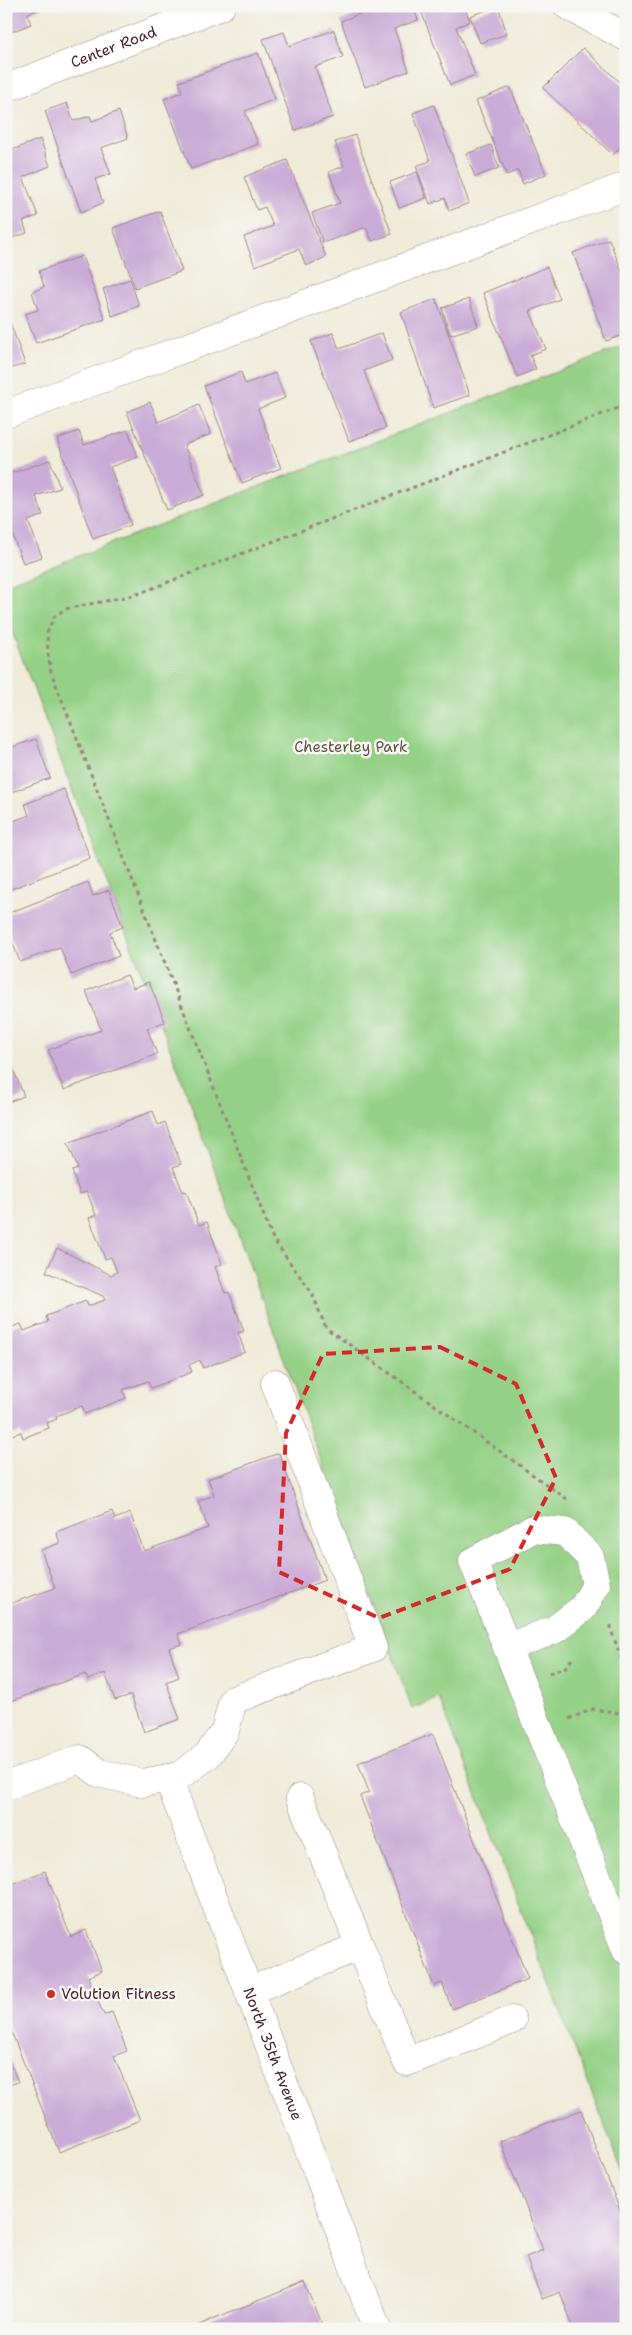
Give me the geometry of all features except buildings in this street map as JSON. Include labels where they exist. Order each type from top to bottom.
[{"type":"street","name":"Center Road","points":[[6,88],[221,6]]},
{"type":"street","points":[[568,6],[626,37]]},
{"type":"street","points":[[6,414],[626,186]]},
{"type":"street","points":[[6,1786],[80,1759],[99,1773],[142,1783],[179,1776],[207,1756],[225,1731],[233,1700],[373,1648],[275,1383]]},
{"type":"street","points":[[508,1647],[554,1630],[583,1608],[596,1585],[590,1557],[565,1532],[533,1529],[473,1561],[626,1950]]},
{"type":"street","name":"North 35th Avenue","points":[[168,1778],[377,2329]]},
{"type":"street","points":[[300,1798],[407,2062],[512,2020]]},
{"type":"street","points":[[248,1991],[360,1946]]},
{"type":"path","points":[[571,1502],[326,1328],[312,1293],[273,1239],[51,672],[48,653],[48,633],[54,617],[65,608],[136,595],[626,405]]},
{"type":"path","points":[[611,1622],[611,1630],[626,1671]]},
{"type":"path","points":[[540,1730],[593,1709],[626,1714]]},
{"type":"highlighted area","points":[[440,1347],[516,1384],[556,1478],[510,1569],[379,1618],[279,1572],[286,1433],[323,1354]]},
{"type":"green space","name":"Chesterley Park","points":[[626,345],[626,2181],[439,1698],[412,1709],[176,1064],[6,616],[6,584]]},
{"type":"place","name":"Volution Fitness","points":[[51,1994]]}]
